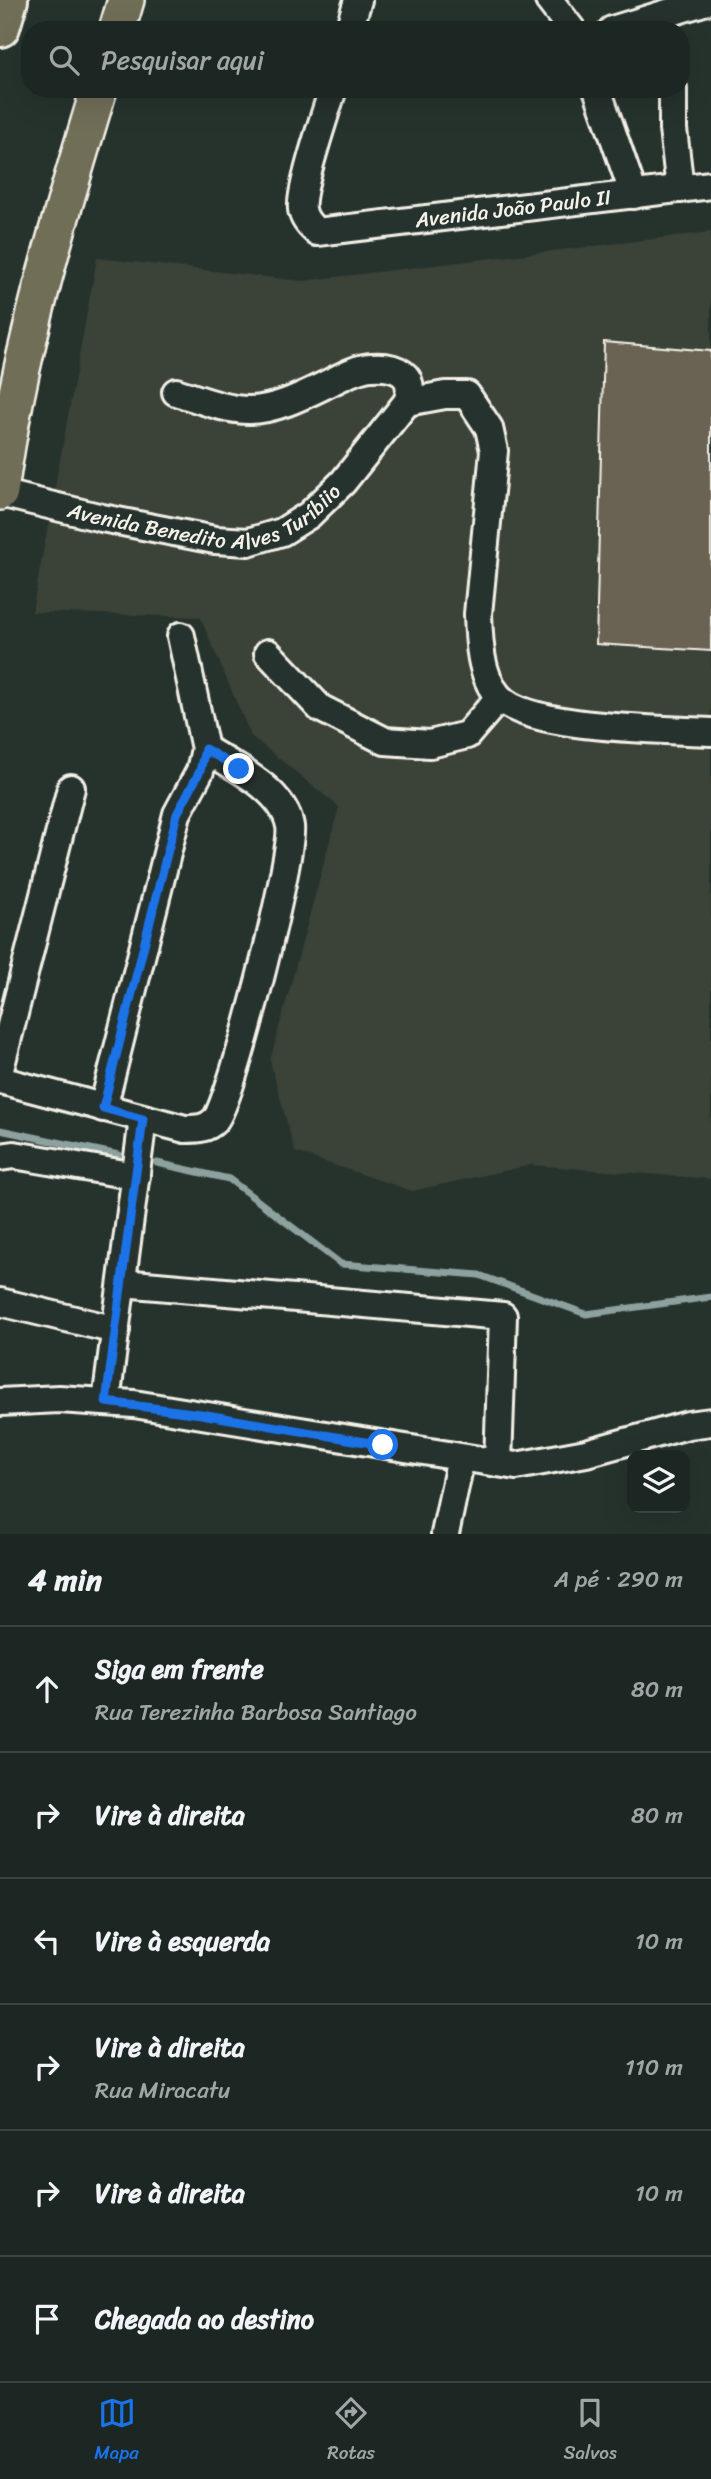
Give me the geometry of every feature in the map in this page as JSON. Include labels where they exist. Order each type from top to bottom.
[{"type":"highway","points":[[0,27],[8,0]]},
{"type":"main road","points":[[120,21],[126,0]]},
{"type":"main road","points":[[0,492],[8,430],[62,211],[96,98]]},
{"type":"street","points":[[352,21],[358,0]]},
{"type":"street","points":[[549,0],[565,21]]},
{"type":"street","points":[[641,21],[710,0]]},
{"type":"street","name":"Avenida João Paulo II","points":[[329,98],[301,208],[307,222],[317,232],[711,185]]},
{"type":"street","points":[[600,98],[634,195]]},
{"type":"street","points":[[673,98],[673,129],[680,189]]},
{"type":"street","points":[[176,392],[229,408],[251,410],[281,404],[354,371],[371,367],[406,375],[411,388],[407,402],[445,395],[467,395],[489,428],[494,452],[478,614],[479,639],[486,678],[499,698],[523,713],[573,723],[711,732]]},
{"type":"street","name":"Avenida Benedito Alves Turíbiio","points":[[0,492],[141,526],[215,540],[248,542],[282,532],[309,514],[343,482],[407,402]]},
{"type":"street","points":[[103,1108],[177,814],[200,771],[205,749],[181,636]]},
{"type":"street","points":[[268,653],[320,708],[385,741],[430,744],[467,735],[499,698]]},
{"type":"street","points":[[0,1080],[185,1129],[197,1129],[216,1120],[223,1107],[275,915],[289,852],[290,824],[283,809],[256,779],[205,749]]},
{"type":"street","points":[[0,1069],[71,788]]},
{"type":"street","points":[[106,1402],[143,1119]]},
{"type":"street","points":[[0,1157],[14,1155],[136,1176]]},
{"type":"street","points":[[122,1283],[503,1315],[498,1463]]},
{"type":"street","points":[[0,1302],[116,1330]]},
{"type":"street","points":[[0,1402],[59,1399],[106,1402],[201,1414],[516,1466],[555,1460],[688,1425],[711,1422]]},
{"type":"street","points":[[445,1534],[461,1458]]},
{"type":"shaded area","points":[[711,232],[711,1179],[531,1165],[412,1191],[295,1152],[270,1061],[339,807],[251,736],[200,617],[32,612],[97,258],[302,281]]},
{"type":"building","points":[[604,342],[711,351],[711,651],[596,644]]},
{"type":"waterway","points":[[0,1130],[119,1155]]},
{"type":"waterway","points":[[157,1163],[229,1179],[341,1264],[479,1275],[586,1314],[711,1297]]},
{"type":"route","points":[[239,769],[205,749],[200,771],[177,814],[103,1108],[143,1119],[106,1402],[201,1414],[383,1445]]}]
